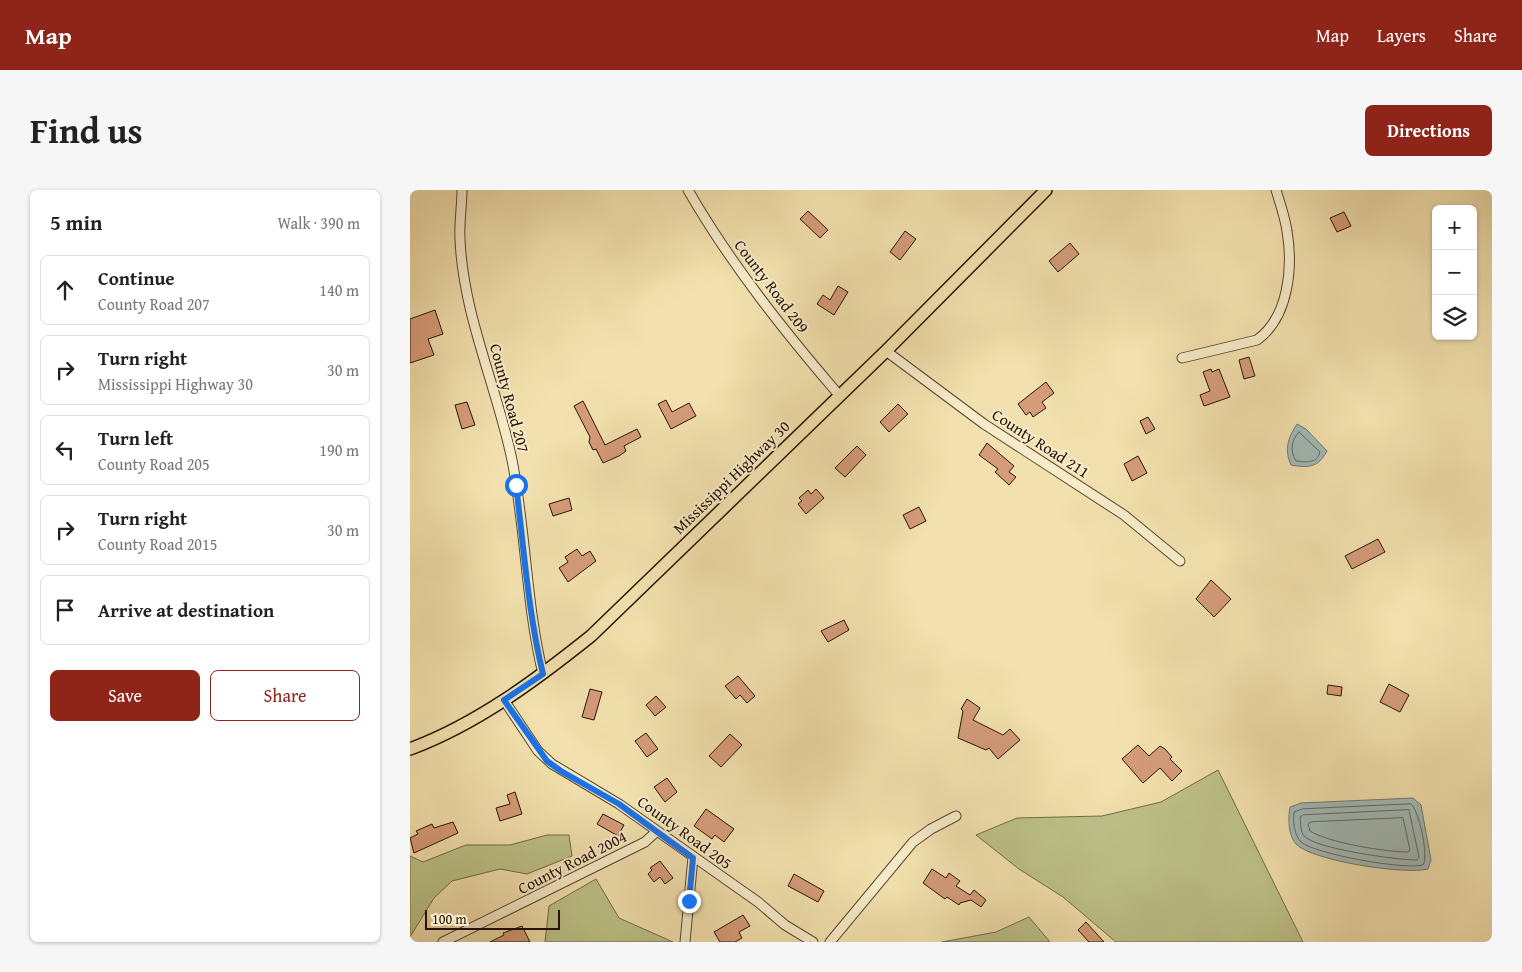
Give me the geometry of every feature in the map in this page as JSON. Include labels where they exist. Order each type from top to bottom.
[{"type":"main road","name":"Mississippi Highway 30","points":[[410,749],[463,725],[504,700],[543,674],[591,636],[886,351],[1046,190]]},
{"type":"street","name":"County Road 207","points":[[462,190],[460,239],[465,280],[512,462],[527,584],[536,645],[543,674]]},
{"type":"street","name":"County Road 209","points":[[688,190],[711,229],[811,363],[839,395]]},
{"type":"street","points":[[1182,358],[1257,340],[1268,333],[1278,317],[1284,302],[1289,258],[1288,231],[1276,190]]},
{"type":"street","name":"County Road 211","points":[[886,351],[990,427],[1124,515],[1180,561]]},
{"type":"street","name":"County Road 205","points":[[504,700],[547,761],[619,804],[758,902],[785,925],[813,942]]},
{"type":"street","points":[[830,942],[913,842],[931,829],[956,816]]},
{"type":"street","name":"County Road 2004","points":[[443,942],[644,842],[657,831]]},
{"type":"street","points":[[685,942],[693,858]]},
{"type":"green space","points":[[1218,770],[1303,942],[1116,942],[1063,897],[1019,869],[976,835],[1017,818],[1102,816],[1161,802]]},
{"type":"green space","points":[[547,835],[569,835],[572,856],[527,874],[500,869],[452,881],[434,898],[410,937],[410,856],[423,862],[466,845],[510,845]]},
{"type":"green space","points":[[596,879],[619,918],[673,942],[545,942],[549,906]]},
{"type":"green space","points":[[1029,917],[1050,942],[942,942],[996,932]]},
{"type":"water","points":[[1297,424],[1306,429],[1327,451],[1320,461],[1312,466],[1291,465],[1287,449],[1291,434]]},
{"type":"water","points":[[1413,798],[1421,805],[1431,860],[1428,869],[1400,870],[1339,861],[1305,850],[1296,844],[1291,836],[1290,807],[1301,803]]},
{"type":"building","points":[[808,211],[828,230],[820,238],[800,219]]},
{"type":"building","points":[[1344,212],[1351,226],[1337,232],[1330,218]]},
{"type":"building","points":[[905,231],[916,239],[900,260],[890,252]]},
{"type":"building","points":[[1070,243],[1079,254],[1058,272],[1049,261]]},
{"type":"building","points":[[838,286],[848,292],[834,315],[817,304],[823,295],[830,300]]},
{"type":"building","points":[[435,310],[443,334],[428,339],[434,355],[410,363],[410,319]]},
{"type":"building","points":[[1249,357],[1255,376],[1244,379],[1239,360]]},
{"type":"building","points":[[1211,369],[1212,372],[1219,369],[1230,397],[1204,406],[1200,395],[1210,391],[1203,372]]},
{"type":"building","points":[[1046,382],[1054,393],[1042,402],[1046,408],[1033,417],[1030,412],[1026,415],[1018,404]]},
{"type":"building","points":[[666,400],[672,412],[689,403],[696,416],[671,429],[658,404]]},
{"type":"building","points":[[583,401],[605,445],[637,429],[641,437],[624,446],[626,451],[619,456],[603,463],[596,449],[593,450],[589,442],[590,437],[574,406]]},
{"type":"building","points":[[467,402],[475,425],[462,429],[455,405]]},
{"type":"building","points":[[898,404],[908,414],[889,432],[880,422]]},
{"type":"building","points":[[1148,417],[1155,429],[1146,434],[1140,421]]},
{"type":"building","points":[[987,443],[1014,466],[1009,472],[1016,477],[1009,485],[995,472],[998,469],[979,455]]},
{"type":"building","points":[[857,446],[866,455],[845,477],[835,468]]},
{"type":"building","points":[[1138,456],[1147,473],[1132,481],[1124,464]]},
{"type":"building","points":[[816,489],[824,498],[806,514],[798,504],[802,501],[799,498],[808,490],[811,494]]},
{"type":"building","points":[[569,498],[572,510],[553,516],[549,504]]},
{"type":"building","points":[[919,507],[926,521],[910,529],[903,515]]},
{"type":"building","points":[[1378,539],[1385,552],[1352,569],[1345,556]]},
{"type":"building","points":[[577,549],[582,556],[590,551],[596,561],[568,582],[559,568],[568,562],[565,557]]},
{"type":"building","points":[[1211,580],[1231,599],[1214,617],[1196,599]]},
{"type":"building","points":[[844,620],[849,630],[828,642],[821,631]]},
{"type":"building","points":[[738,676],[755,696],[747,703],[740,695],[736,699],[725,686]]},
{"type":"building","points":[[1389,684],[1409,695],[1400,712],[1380,702]]},
{"type":"building","points":[[1328,685],[1342,687],[1341,696],[1327,694]]},
{"type":"building","points":[[590,689],[602,692],[594,720],[582,717]]},
{"type":"building","points":[[656,696],[666,707],[655,716],[646,705]]},
{"type":"building","points":[[967,699],[980,708],[973,720],[1003,735],[1010,729],[1020,740],[998,759],[989,748],[986,750],[958,738],[963,711],[961,709]]},
{"type":"building","points":[[646,733],[658,749],[647,757],[635,741]]},
{"type":"building","points":[[730,734],[742,745],[721,767],[709,756]]},
{"type":"building","points":[[1138,745],[1149,756],[1160,746],[1165,749],[1172,757],[1170,759],[1182,771],[1172,781],[1160,768],[1143,783],[1122,759]]},
{"type":"building","points":[[667,778],[677,792],[665,802],[654,787]]},
{"type":"building","points":[[515,792],[522,814],[500,821],[496,808],[510,804],[507,795]]},
{"type":"building","points":[[706,809],[734,829],[724,842],[715,835],[712,839],[694,826]]},
{"type":"building","points":[[603,814],[624,825],[618,836],[597,824]]},
{"type":"building","points":[[453,822],[458,833],[414,853],[410,838],[418,834],[416,831],[432,824],[434,828]]},
{"type":"building","points":[[660,861],[673,878],[665,884],[660,877],[654,882],[648,874],[652,870],[650,868]]},
{"type":"building","points":[[932,869],[946,878],[949,873],[960,881],[956,886],[970,895],[974,890],[986,900],[981,907],[971,900],[959,905],[947,897],[945,899],[923,883]]},
{"type":"building","points":[[794,874],[824,891],[818,902],[788,886]]},
{"type":"building","points":[[743,915],[750,926],[739,932],[742,938],[735,942],[720,942],[714,932]]},
{"type":"building","points":[[1086,922],[1104,942],[1089,942],[1078,930]]},
{"type":"building","points":[[522,926],[530,942],[490,942],[504,935],[503,933]]},
{"type":"route","points":[[516,485],[527,584],[536,645],[543,674],[504,700],[547,761],[619,804],[693,858],[689,901]]}]
